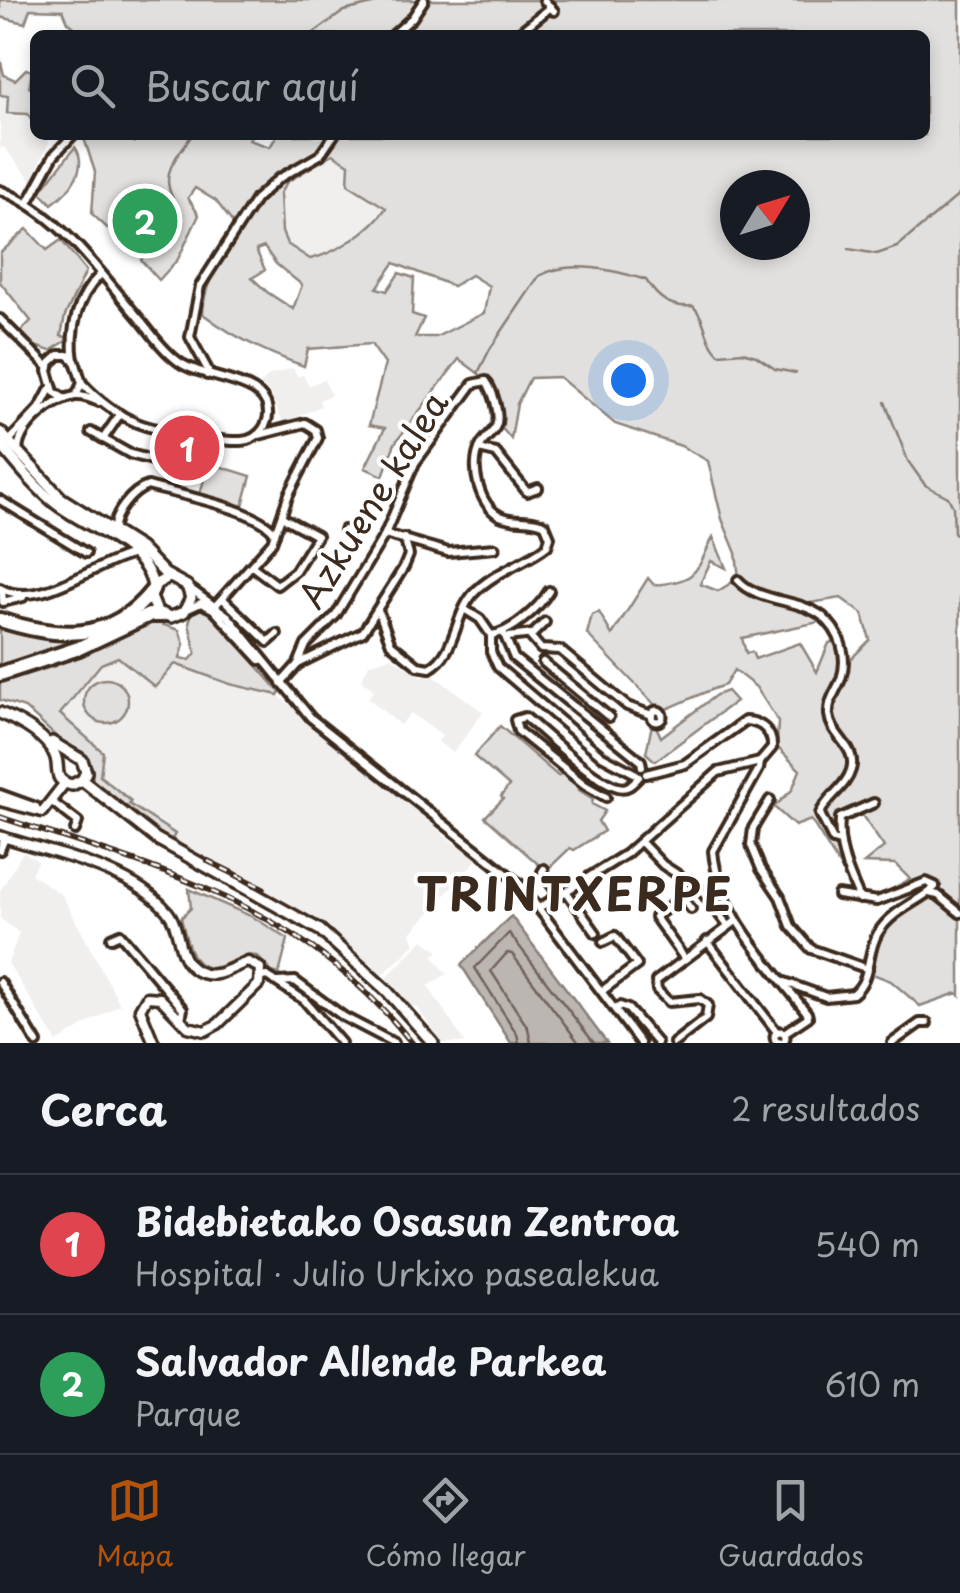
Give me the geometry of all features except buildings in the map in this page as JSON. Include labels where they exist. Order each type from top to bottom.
[{"type":"highway","points":[[0,620],[50,634],[81,633],[125,615],[152,589]]},
{"type":"highway","points":[[0,674],[80,648],[148,615],[162,615]]},
{"type":"main road","points":[[0,431],[9,446],[53,502],[134,554],[147,568],[151,602],[162,615],[176,617],[187,609],[191,598],[187,586],[169,577],[144,552],[61,498],[9,446]]},
{"type":"main road","points":[[152,589],[169,577]]},
{"type":"main road","points":[[0,711],[28,722],[85,764],[82,780],[76,785],[64,784],[56,775],[58,764],[50,748],[30,729],[0,711]]},
{"type":"main road","points":[[58,764],[71,755]]},
{"type":"main road","points":[[82,780],[155,838],[320,930],[387,991],[434,1043]]},
{"type":"street","points":[[399,30],[424,0]]},
{"type":"street","points":[[523,30],[553,9],[544,0]]},
{"type":"street","points":[[28,204],[54,155],[68,140]]},
{"type":"street","points":[[207,375],[190,338],[200,286],[256,199],[278,179],[320,155],[330,140]]},
{"type":"street","points":[[0,190],[61,228],[172,356],[207,375],[254,389],[262,397],[268,417],[258,435]]},
{"type":"street","points":[[100,275],[78,305],[72,340],[82,383],[107,405],[159,430],[235,441],[305,424],[318,434],[275,534],[216,605]]},
{"type":"street","points":[[0,319],[48,367],[51,388],[57,395],[107,405]]},
{"type":"street","points":[[48,367],[72,340]]},
{"type":"street","points":[[28,348],[68,355],[74,361]]},
{"type":"street","name":"Azkuene kalea","points":[[298,664],[303,650],[336,615],[386,534],[416,464],[472,384],[486,382],[492,390],[496,426],[479,448]]},
{"type":"street","points":[[9,446],[42,414],[71,398],[82,383]]},
{"type":"street","points":[[9,446],[51,388]]},
{"type":"street","points":[[103,439],[120,414]]},
{"type":"street","points":[[0,431],[20,428]]},
{"type":"street","points":[[90,432],[130,454],[171,465]]},
{"type":"street","points":[[378,610],[391,644],[412,663],[424,668],[436,665],[444,656],[464,609],[485,583],[542,550],[550,536],[541,522],[503,517],[488,505],[477,482],[479,448],[493,450],[507,463],[526,492],[538,488]]},
{"type":"street","points":[[115,533],[115,517],[139,489],[148,486],[254,517],[271,526],[275,534]]},
{"type":"street","points":[[2,503],[86,553]]},
{"type":"street","points":[[252,566],[277,585],[295,571],[317,536],[282,517]]},
{"type":"street","points":[[344,530],[354,536]]},
{"type":"street","points":[[386,534],[448,552],[495,548]]},
{"type":"street","points":[[281,683],[298,664],[364,632],[409,555],[404,538]]},
{"type":"street","points":[[32,594],[1,588],[1,602],[50,590],[114,558],[134,554]]},
{"type":"street","points":[[738,580],[747,590],[820,614],[839,634],[843,671],[830,700],[829,716],[851,754],[851,770],[820,814],[833,840],[839,842]]},
{"type":"street","points":[[187,586],[216,605],[264,662]]},
{"type":"street","points":[[505,635],[549,591]]},
{"type":"street","points":[[223,598],[260,637],[268,642],[277,634]]},
{"type":"street","points":[[187,609],[201,603],[213,608],[311,718],[503,869],[539,908],[640,1043]]},
{"type":"street","points":[[464,609],[491,634],[491,652],[498,667],[602,756],[642,772],[662,771],[684,764],[745,721],[759,723],[772,740],[772,748],[760,762],[713,851],[720,884],[736,920],[808,1017],[782,1039],[707,941]]},
{"type":"street","points":[[491,634],[529,635],[544,622]]},
{"type":"street","points":[[505,635],[514,658],[640,761],[642,772]]},
{"type":"street","points":[[529,635],[542,649],[560,650],[627,706],[652,715]]},
{"type":"street","name":"Azkuene kalea","points":[[303,650],[304,658],[310,661]]},
{"type":"street","points":[[543,662],[609,718]]},
{"type":"street","points":[[606,796],[585,785],[518,731],[515,720],[525,718],[619,788],[629,787],[642,772]]},
{"type":"street","points":[[539,908],[641,842],[718,772],[760,762]]},
{"type":"street","points":[[0,797],[36,813],[50,805],[64,784]]},
{"type":"street","points":[[770,800],[753,828],[751,845],[791,926],[811,950],[868,969]]},
{"type":"street","points":[[860,899],[839,842],[840,818],[874,803]]},
{"type":"street","points":[[50,805],[78,822],[76,830]]},
{"type":"street","points":[[0,850],[2,837],[126,880],[166,910],[185,958],[197,970],[217,974],[248,962],[257,965],[262,977],[259,984],[212,1029],[194,1030],[160,998],[152,995],[142,1000],[140,1009],[154,1043]]},
{"type":"street","points":[[641,842],[664,865],[700,889],[728,926]]},
{"type":"street","points":[[544,869],[542,872],[596,933]]},
{"type":"street","points":[[784,981],[818,995],[846,997],[860,989],[878,932],[935,884],[926,882],[885,900],[838,895]]},
{"type":"street","points":[[928,893],[938,895],[960,913]]},
{"type":"street","points":[[684,958],[655,918],[682,897],[691,908]]},
{"type":"street","points":[[674,1043],[706,1018],[709,1010],[705,1001],[695,998],[674,1003],[660,996],[655,984],[658,978],[736,920]]},
{"type":"street","points":[[112,938],[120,934],[148,966],[182,1009],[181,1019]]},
{"type":"street","points":[[602,991],[637,965],[616,935],[603,942]]},
{"type":"street","points":[[262,977],[278,982],[316,1011],[342,1043]]},
{"type":"street","points":[[278,982],[295,981],[344,1017],[394,1043]]},
{"type":"street","points":[[0,982],[36,1043]]},
{"type":"street","points":[[616,1009],[628,1009],[657,1043]]},
{"type":"street","points":[[892,1043],[920,1022],[927,1023]]},
{"type":"shaded area","points":[[0,0],[960,0],[960,996],[957,993],[920,1006],[891,981],[870,973],[877,946],[888,927],[926,896],[939,898],[936,882],[928,879],[883,894],[910,879],[895,864],[864,863],[884,847],[859,811],[841,821],[853,869],[845,875],[811,820],[795,826],[774,807],[792,790],[800,770],[777,747],[778,721],[756,687],[734,670],[725,685],[655,713],[657,707],[587,634],[592,615],[599,612],[612,635],[648,578],[654,585],[687,578],[702,560],[713,537],[726,568],[711,561],[700,584],[718,591],[739,578],[736,553],[722,519],[708,461],[681,446],[615,424],[559,377],[530,378],[517,404],[511,439],[500,426],[494,385],[459,359],[395,443],[383,476],[365,468],[385,428],[369,425],[385,364],[371,344],[308,349],[304,366],[251,344],[215,323],[203,314],[206,291],[239,231],[216,201],[195,188],[188,198],[199,215],[178,259],[159,280],[141,260],[149,249],[123,230],[117,237],[92,214],[95,172],[85,140],[249,140],[270,147],[274,140],[930,140],[930,30],[78,30],[68,22],[63,10],[30,9],[25,23],[0,17]],"holes":[[[333,154],[349,164],[348,184],[386,208],[352,240],[310,259],[287,244],[282,232],[280,193],[287,182]],[[264,247],[276,264],[302,285],[293,309],[252,278],[265,270],[256,250]],[[394,263],[453,286],[471,275],[489,286],[484,313],[436,337],[415,337],[424,318],[412,314],[414,278],[399,273],[387,291],[377,288]],[[841,598],[863,614],[870,640],[851,659],[846,659],[843,640],[829,643],[817,672],[800,643],[755,659],[752,652],[746,653],[742,638],[829,620],[812,609],[810,603]]]},
{"type":"shaded area","points":[[0,58],[4,75],[15,80],[26,69],[30,70],[30,117],[7,113],[8,96],[0,95]]},
{"type":"shaded area","points":[[0,95],[8,95],[30,117],[30,140],[49,142],[32,181],[4,147],[0,149]]},
{"type":"shaded area","points":[[75,147],[80,162],[76,178],[52,204],[40,192]]},
{"type":"shaded area","points":[[333,153],[349,164],[349,184],[386,207],[376,222],[323,256],[310,259],[287,244],[282,232],[280,193],[287,182]]},
{"type":"shaded area","points":[[27,229],[47,250],[61,240],[86,271],[65,316],[61,336],[67,337],[66,341],[50,351],[35,346],[21,331],[31,321],[0,282],[0,253]]},
{"type":"shaded area","points":[[293,368],[309,386],[324,379],[331,395],[319,400],[321,406],[283,423],[270,393],[260,384],[270,375]]},
{"type":"shaded area","points":[[209,463],[251,476],[242,509],[199,497]]},
{"type":"shaded area","points":[[203,606],[223,622],[280,692],[278,695],[230,684],[175,664],[155,687],[118,657],[101,664],[60,714],[103,752],[100,776],[131,801],[129,804],[175,834],[172,839],[184,850],[100,790],[93,783],[92,767],[83,752],[63,743],[25,708],[0,700],[0,682],[55,666],[152,621],[179,630],[184,644],[180,658],[190,660],[196,653],[189,623],[193,609]]},
{"type":"shaded area","points":[[0,627],[51,639],[87,637],[0,668]]},
{"type":"shaded area","points":[[118,657],[155,686],[174,664],[230,684],[278,695],[455,844],[459,841],[479,857],[411,933],[415,944],[383,975],[312,918],[172,838],[174,833],[128,804],[130,800],[100,776],[103,752],[59,715],[101,664]]},
{"type":"shaded area","points":[[391,657],[422,677],[430,673],[483,712],[453,753],[438,742],[442,736],[411,713],[400,725],[368,698],[374,690],[361,680],[369,664]]},
{"type":"shaded area","points":[[106,679],[122,685],[128,701],[122,717],[106,723],[90,717],[84,701],[90,685]]},
{"type":"shaded area","points":[[727,691],[736,701],[655,761],[646,753],[653,720],[661,737],[716,695]]},
{"type":"shaded area","points":[[500,726],[558,776],[565,769],[582,782],[579,790],[605,811],[598,821],[604,831],[574,850],[570,848],[546,871],[485,817],[503,799],[501,796],[509,786],[474,756]]},
{"type":"shaded area","points":[[23,852],[38,861],[31,874],[62,895],[120,1004],[57,1042],[8,963],[19,933],[0,918],[0,891]]},
{"type":"shaded area","points":[[189,889],[253,917],[288,939],[279,974],[257,956],[213,968],[197,962],[181,918],[191,908]]},
{"type":"shaded area","points":[[423,940],[439,951],[433,956],[447,974],[428,986],[465,1043],[441,1043],[418,1008],[411,1006],[386,978]]},
{"type":"water","points":[[511,916],[607,1043],[511,1043],[461,965]]},
{"type":"waterway","points":[[318,30],[344,11],[388,0]]},
{"type":"waterway","points":[[149,250],[172,222],[177,205],[168,177],[189,140]]},
{"type":"waterway","points":[[849,249],[877,254],[897,247],[960,194]]},
{"type":"waterway","points":[[478,373],[539,276],[578,267],[646,280],[665,301],[693,306],[719,354],[743,352],[775,369],[796,373]]},
{"type":"waterway","points":[[885,402],[908,461],[925,485],[948,497],[953,507],[954,532],[960,538]]},
{"type":"railway","points":[[0,817],[173,875],[275,924],[323,956],[369,995],[412,1043]]},
{"type":"railway","points":[[208,861],[263,888]]},
{"type":"place","name":"Salvador Allende Parkea","points":[[145,221]]},
{"type":"place","name":"Bidebietako Osasun Zentroa","points":[[187,448]]},
{"type":"district","name":"TRINTXERPE","points":[[575,892]]}]
